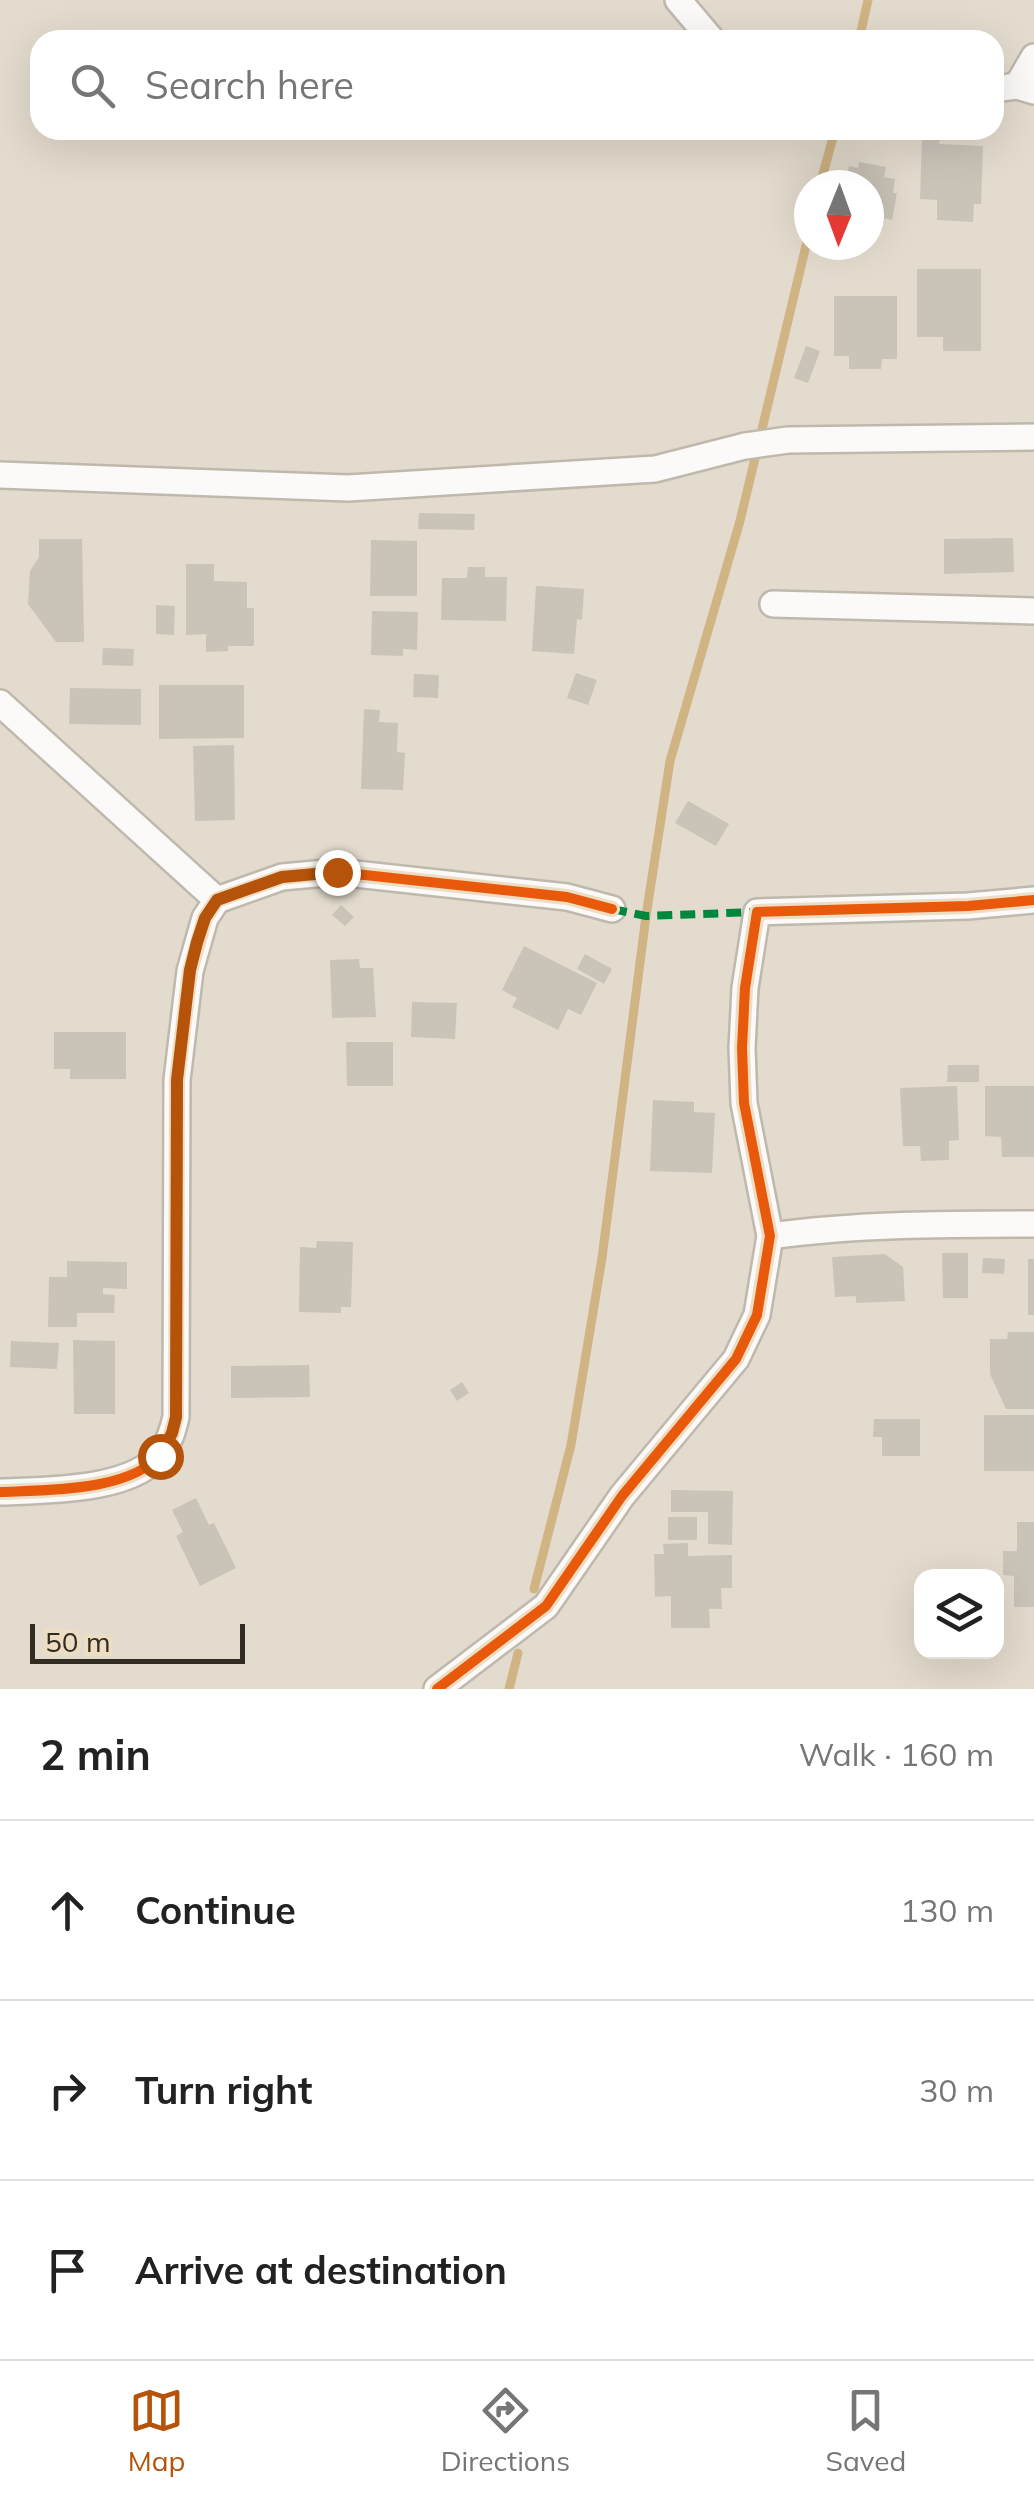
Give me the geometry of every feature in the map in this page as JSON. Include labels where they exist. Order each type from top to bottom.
[{"type":"street","points":[[678,0],[704,30]]},
{"type":"street","points":[[1015,89],[1034,57]]},
{"type":"street","points":[[0,475],[348,488],[655,469],[745,446],[788,440],[1034,437]]},
{"type":"street","points":[[773,604],[1034,611]]},
{"type":"street","points":[[0,703],[217,900]]},
{"type":"street","points":[[0,1492],[70,1488],[126,1478],[160,1456],[172,1433],[176,1417],[177,1080],[190,970],[205,918],[217,900],[282,877],[337,872],[567,897],[612,908]]},
{"type":"street","points":[[437,1689],[546,1606],[622,1496],[736,1359],[757,1316],[770,1236],[744,1102],[742,1048],[745,988],[757,912],[968,906],[1034,900]]},
{"type":"street","points":[[770,1236],[905,1225],[1034,1224]]},
{"type":"building","points":[[922,140],[983,146],[981,204],[974,204],[973,222],[937,220],[937,200],[920,199]]},
{"type":"building","points":[[859,162],[886,167],[884,177],[884,170],[848,170],[849,166],[858,168]]},
{"type":"building","points":[[884,177],[895,179],[893,193],[897,193],[892,220],[884,218]]},
{"type":"building","points":[[917,269],[981,269],[981,351],[943,351],[943,337],[917,337]]},
{"type":"building","points":[[834,296],[897,296],[897,359],[882,359],[881,369],[849,369],[849,356],[834,356]]},
{"type":"building","points":[[806,346],[820,351],[808,383],[794,378]]},
{"type":"building","points":[[419,513],[475,514],[474,530],[418,529]]},
{"type":"building","points":[[1013,538],[1014,572],[944,574],[944,539]]},
{"type":"building","points":[[39,539],[82,539],[84,642],[56,642],[28,604],[30,571],[39,557]]},
{"type":"building","points":[[371,540],[417,541],[417,596],[370,596]]},
{"type":"building","points":[[186,564],[214,564],[214,581],[247,582],[247,608],[254,608],[254,646],[228,646],[228,651],[206,652],[206,634],[186,635]]},
{"type":"building","points":[[468,567],[485,567],[485,577],[507,577],[506,621],[441,620],[442,578],[467,578]]},
{"type":"building","points":[[536,586],[584,589],[574,654],[532,651]]},
{"type":"building","points":[[156,605],[175,606],[174,635],[156,634]]},
{"type":"building","points":[[372,611],[418,612],[417,650],[403,649],[403,656],[371,655]]},
{"type":"building","points":[[103,648],[134,649],[133,666],[102,665]]},
{"type":"building","points":[[576,673],[597,680],[588,705],[567,698]]},
{"type":"building","points":[[414,674],[439,675],[438,698],[413,697]]},
{"type":"building","points":[[159,685],[244,685],[244,738],[159,739]]},
{"type":"building","points":[[70,688],[141,689],[141,725],[69,724]]},
{"type":"building","points":[[364,709],[380,710],[379,722],[398,723],[397,752],[405,753],[403,790],[361,789]]},
{"type":"building","points":[[234,745],[235,820],[195,821],[193,746]]},
{"type":"building","points":[[688,801],[729,824],[716,846],[675,823]]},
{"type":"building","points":[[341,905],[354,917],[345,926],[332,915]]},
{"type":"building","points":[[524,946],[597,983],[581,1015],[568,1009],[558,1030],[512,1007],[517,998],[502,990]]},
{"type":"building","points":[[585,954],[612,969],[604,984],[577,969]]},
{"type":"building","points":[[359,959],[360,968],[373,968],[376,1017],[332,1018],[330,960]]},
{"type":"building","points":[[412,1002],[457,1003],[455,1039],[411,1037]]},
{"type":"building","points":[[54,1032],[126,1032],[126,1079],[70,1079],[70,1069],[54,1069]]},
{"type":"building","points":[[346,1042],[393,1042],[393,1086],[347,1086]]},
{"type":"building","points":[[948,1065],[979,1065],[979,1082],[947,1082]]},
{"type":"building","points":[[957,1086],[959,1140],[949,1141],[949,1160],[921,1161],[920,1146],[903,1146],[900,1088]]},
{"type":"building","points":[[985,1086],[1034,1086],[1034,1157],[1002,1157],[1001,1137],[985,1136]]},
{"type":"building","points":[[653,1100],[694,1102],[694,1112],[715,1113],[712,1173],[650,1171]]},
{"type":"building","points":[[317,1241],[353,1242],[351,1307],[341,1307],[341,1313],[299,1312],[300,1247],[316,1248]]},
{"type":"building","points":[[942,1253],[968,1253],[968,1298],[943,1298]]},
{"type":"building","points":[[885,1254],[903,1267],[905,1301],[856,1303],[856,1296],[835,1297],[832,1257]]},
{"type":"building","points":[[983,1258],[1005,1259],[1004,1274],[982,1273]]},
{"type":"building","points":[[1028,1259],[1034,1259],[1034,1315],[1028,1315]]},
{"type":"building","points":[[67,1261],[127,1262],[127,1289],[103,1288],[103,1294],[115,1295],[114,1313],[77,1313],[77,1327],[48,1327],[49,1277],[67,1277]]},
{"type":"building","points":[[1008,1332],[1034,1332],[1034,1409],[1006,1409],[990,1374],[990,1339],[1007,1339]]},
{"type":"building","points":[[73,1340],[115,1341],[115,1414],[74,1414]]},
{"type":"building","points":[[11,1341],[59,1343],[57,1369],[10,1367]]},
{"type":"building","points":[[309,1365],[310,1397],[231,1398],[231,1366]]},
{"type":"building","points":[[462,1382],[469,1393],[457,1401],[450,1390]]},
{"type":"building","points":[[984,1415],[1034,1415],[1034,1471],[984,1471]]},
{"type":"building","points":[[874,1419],[920,1419],[920,1456],[882,1456],[882,1437],[873,1437]]},
{"type":"building","points":[[671,1490],[733,1491],[732,1545],[708,1544],[708,1512],[671,1512]]},
{"type":"building","points":[[196,1498],[209,1525],[214,1523],[236,1568],[200,1586],[176,1536],[183,1532],[172,1510]]},
{"type":"building","points":[[668,1517],[697,1517],[697,1540],[668,1540]]},
{"type":"building","points":[[1017,1522],[1034,1522],[1034,1607],[1014,1607],[1014,1576],[1004,1575],[1003,1551],[1017,1551]]},
{"type":"building","points":[[688,1543],[688,1556],[732,1555],[732,1588],[721,1588],[722,1609],[709,1609],[710,1628],[671,1628],[671,1596],[655,1597],[654,1554],[664,1554],[663,1544]]},
{"type":"waterway","points":[[861,30],[868,0]]},
{"type":"waterway","points":[[824,170],[832,140]]},
{"type":"waterway","points":[[534,1589],[571,1445],[602,1258],[670,761],[740,521],[803,260]]},
{"type":"waterway","points":[[509,1689],[518,1653]]},
{"type":"marked path","points":[[612,909],[646,916],[757,912]]},
{"type":"cycle path","points":[[0,1492],[110,1482],[149,1465],[171,1435],[176,1417],[177,1080],[190,971],[205,918],[217,900],[282,877],[337,872],[567,897],[612,909]]},
{"type":"cycle path","points":[[437,1689],[546,1606],[622,1496],[736,1359],[757,1315],[770,1236],[744,1103],[742,1048],[745,988],[757,912],[968,906],[1034,900]]},
{"type":"route","points":[[160,1456],[176,1417],[177,1080],[197,942],[205,918],[217,900],[282,877],[337,872]]}]
